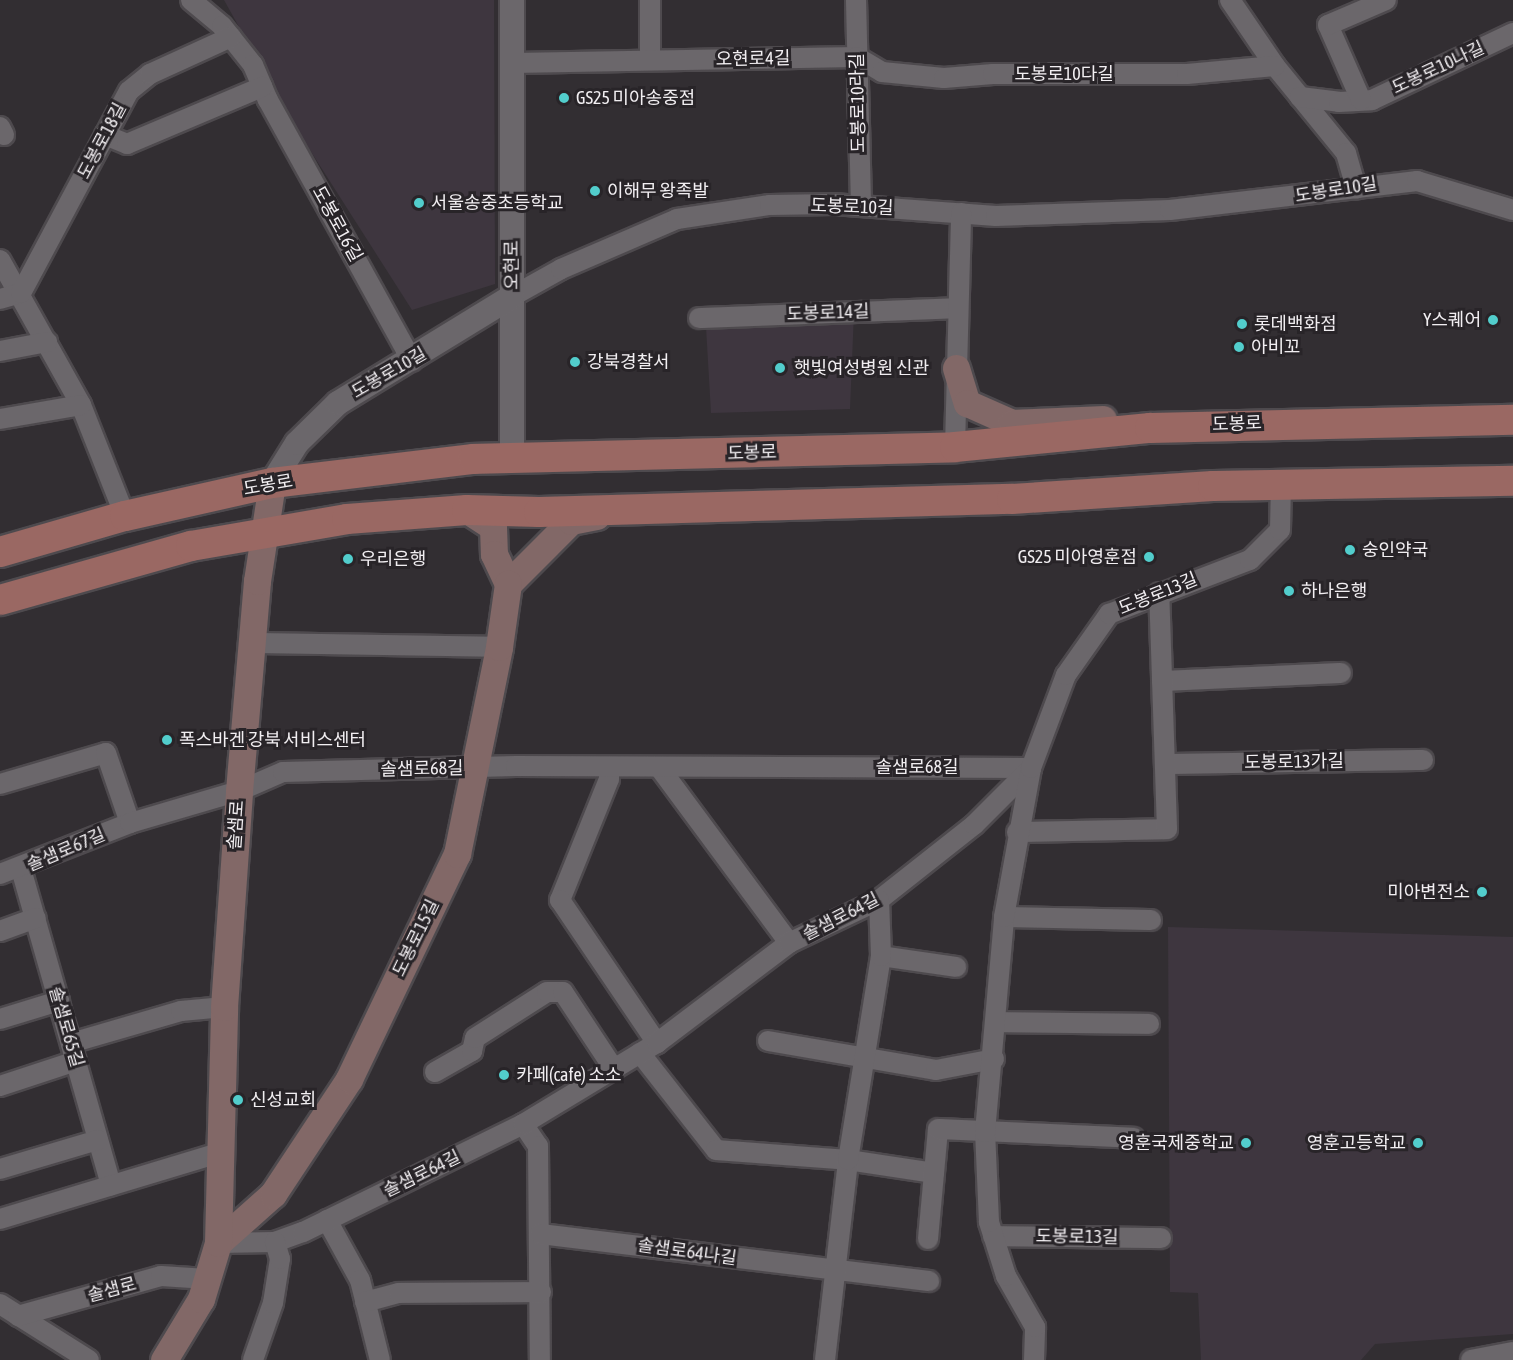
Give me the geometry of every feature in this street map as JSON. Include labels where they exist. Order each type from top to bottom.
[{"type":"main road","points":[[957,368],[967,403],[1012,423],[1155,417],[1251,424]]},
{"type":"main road","name":"도봉로","points":[[0,552],[125,516],[272,483],[442,462],[512,458],[955,447],[1150,428],[1251,424],[1513,420]]},
{"type":"main road","points":[[0,600],[191,546],[347,519],[467,510],[622,510],[1012,499],[1281,484],[1513,481]]},
{"type":"main road","name":"솔샘로","points":[[164,1360],[201,1299],[218,1243],[218,1153],[224,1007],[239,791],[251,643],[272,483]]},
{"type":"main road","points":[[467,510],[493,527],[494,554],[508,584],[571,521],[622,510]]},
{"type":"main road","name":"도봉로15길","points":[[218,1243],[273,1194],[349,1078],[457,854],[499,647],[508,584]]},
{"type":"street","name":"도봉로16길","points":[[191,0],[231,37],[253,65],[262,87],[412,361]]},
{"type":"street","name":"오현로","points":[[512,0],[512,458]]},
{"type":"street","points":[[650,0],[650,60]]},
{"type":"street","name":"도봉로10라길","points":[[856,0],[861,206]]},
{"type":"street","points":[[1230,0],[1275,66],[1346,153],[1356,189]]},
{"type":"street","points":[[1361,100],[1328,25],[1386,0]]},
{"type":"street","name":"도봉로10나길","points":[[1300,97],[1372,100],[1513,33]]},
{"type":"street","name":"도봉로18길","points":[[21,293],[129,91],[150,74],[231,37]]},
{"type":"street","name":"오현로4길","points":[[513,63],[857,57]]},
{"type":"street","name":"도봉로10다길","points":[[857,57],[882,72],[944,78],[993,74],[1187,74],[1275,66]]},
{"type":"street","points":[[105,135],[127,144],[262,87]]},
{"type":"street","name":"도봉로10길","points":[[272,483],[297,443],[338,403],[412,361],[511,297],[561,269],[677,219],[770,205],[861,206],[996,216],[1170,210],[1417,181],[1513,210]]},
{"type":"street","points":[[955,447],[961,213]]},
{"type":"street","points":[[0,260],[21,293],[81,405],[125,516]]},
{"type":"street","points":[[0,299],[21,293]]},
{"type":"street","name":"도봉로14길","points":[[699,318],[958,308]]},
{"type":"street","points":[[0,351],[47,342]]},
{"type":"street","points":[[0,419],[81,405]]},
{"type":"street","name":"도봉로13길","points":[[1034,1360],[1035,1327],[1006,1276],[989,1222],[985,1132],[994,1059],[1004,917],[1017,832],[1031,768],[1066,675],[1109,614],[1250,560],[1280,530],[1281,484]]},
{"type":"street","points":[[1017,832],[1167,829],[1160,593]]},
{"type":"street","points":[[251,643],[499,647]]},
{"type":"street","points":[[1162,681],[1341,673]]},
{"type":"street","points":[[0,784],[106,753],[130,823]]},
{"type":"street","name":"도봉로13가길","points":[[1165,764],[1423,760]]},
{"type":"street","points":[[609,766],[609,779],[560,900],[657,1043]]},
{"type":"street","name":"솔샘로68길","points":[[239,791],[283,772],[609,766],[1031,768]]},
{"type":"street","points":[[659,767],[789,943]]},
{"type":"street","name":"솔샘로64길","points":[[218,1243],[276,1242],[327,1220],[523,1124],[657,1043],[789,943],[879,900],[974,825],[1031,768]]},
{"type":"street","name":"솔샘로67길","points":[[0,874],[21,869],[130,823],[239,791]]},
{"type":"street","name":"솔샘로65길","points":[[21,869],[111,1185]]},
{"type":"street","points":[[825,1360],[848,1160],[881,956],[879,900]]},
{"type":"street","points":[[1004,917],[1151,920]]},
{"type":"street","points":[[0,931],[36,918]]},
{"type":"street","points":[[881,956],[956,967]]},
{"type":"street","points":[[435,1072],[472,1051],[475,1038],[547,992],[563,992],[614,1069]]},
{"type":"street","points":[[0,1018],[59,1000]]},
{"type":"street","points":[[0,1086],[73,1052],[181,1011],[224,1007]]},
{"type":"street","points":[[996,1022],[1149,1024]]},
{"type":"street","points":[[768,1041],[936,1070],[994,1059]]},
{"type":"street","points":[[640,1053],[716,1150],[848,1160],[934,1173]]},
{"type":"street","points":[[523,1124],[538,1146],[540,1360]]},
{"type":"street","points":[[928,1239],[938,1129],[1134,1138]]},
{"type":"street","points":[[0,1169],[98,1140]]},
{"type":"street","points":[[0,1219],[218,1153]]},
{"type":"street","points":[[327,1220],[360,1280],[380,1360]]},
{"type":"street","name":"솔샘로64나길","points":[[540,1234],[713,1258],[835,1268],[929,1281]]},
{"type":"street","name":"도봉로13길","points":[[993,1236],[1161,1238]]},
{"type":"street","points":[[253,1360],[273,1303],[280,1259],[276,1242]]},
{"type":"street","name":"솔샘로","points":[[18,1316],[161,1276],[207,1279]]},
{"type":"street","points":[[365,1302],[399,1293],[541,1292]]},
{"type":"street","points":[[0,1304],[89,1360]]},
{"type":"street","points":[[1471,1360],[1513,1352]]},
{"type":"shaded area","name":"서울송중초등학교","points":[[224,0],[494,0],[495,284],[412,310],[292,122]]},
{"type":"shaded area","name":"햇빛여성병원 신관","points":[[854,312],[850,409],[711,413],[706,327]]},
{"type":"shaded area","points":[[1168,927],[1513,937],[1513,1334],[1375,1344],[1361,1360],[1201,1360],[1198,1293],[1170,1292]]},
{"type":"place","name":"GS25 미아송중점","points":[[564,98]]},
{"type":"place","name":"이해무 왕족발","points":[[595,191]]},
{"type":"place","name":"서울송중초등학교","points":[[419,203]]},
{"type":"place","name":"Y스퀘어","points":[[1493,320]]},
{"type":"place","name":"롯데백화점","points":[[1242,324]]},
{"type":"place","name":"아비꼬","points":[[1239,347]]},
{"type":"place","name":"강북경찰서","points":[[575,362]]},
{"type":"place","name":"햇빛여성병원 신관","points":[[780,368]]},
{"type":"place","name":"숭인약국","points":[[1350,550]]},
{"type":"place","name":"GS25 미아영훈점","points":[[1149,557]]},
{"type":"place","name":"우리은행","points":[[348,559]]},
{"type":"place","name":"하나은행","points":[[1289,591]]},
{"type":"place","name":"폭스바겐 강북 서비스센터","points":[[167,740]]},
{"type":"place","name":"미아변전소","points":[[1482,892]]},
{"type":"place","name":"카페(cafe) 소소","points":[[504,1075]]},
{"type":"place","name":"신성교회","points":[[238,1100]]},
{"type":"place","name":"영훈국제중학교","points":[[1246,1143]]},
{"type":"place","name":"영훈고등학교","points":[[1418,1143]]}]
